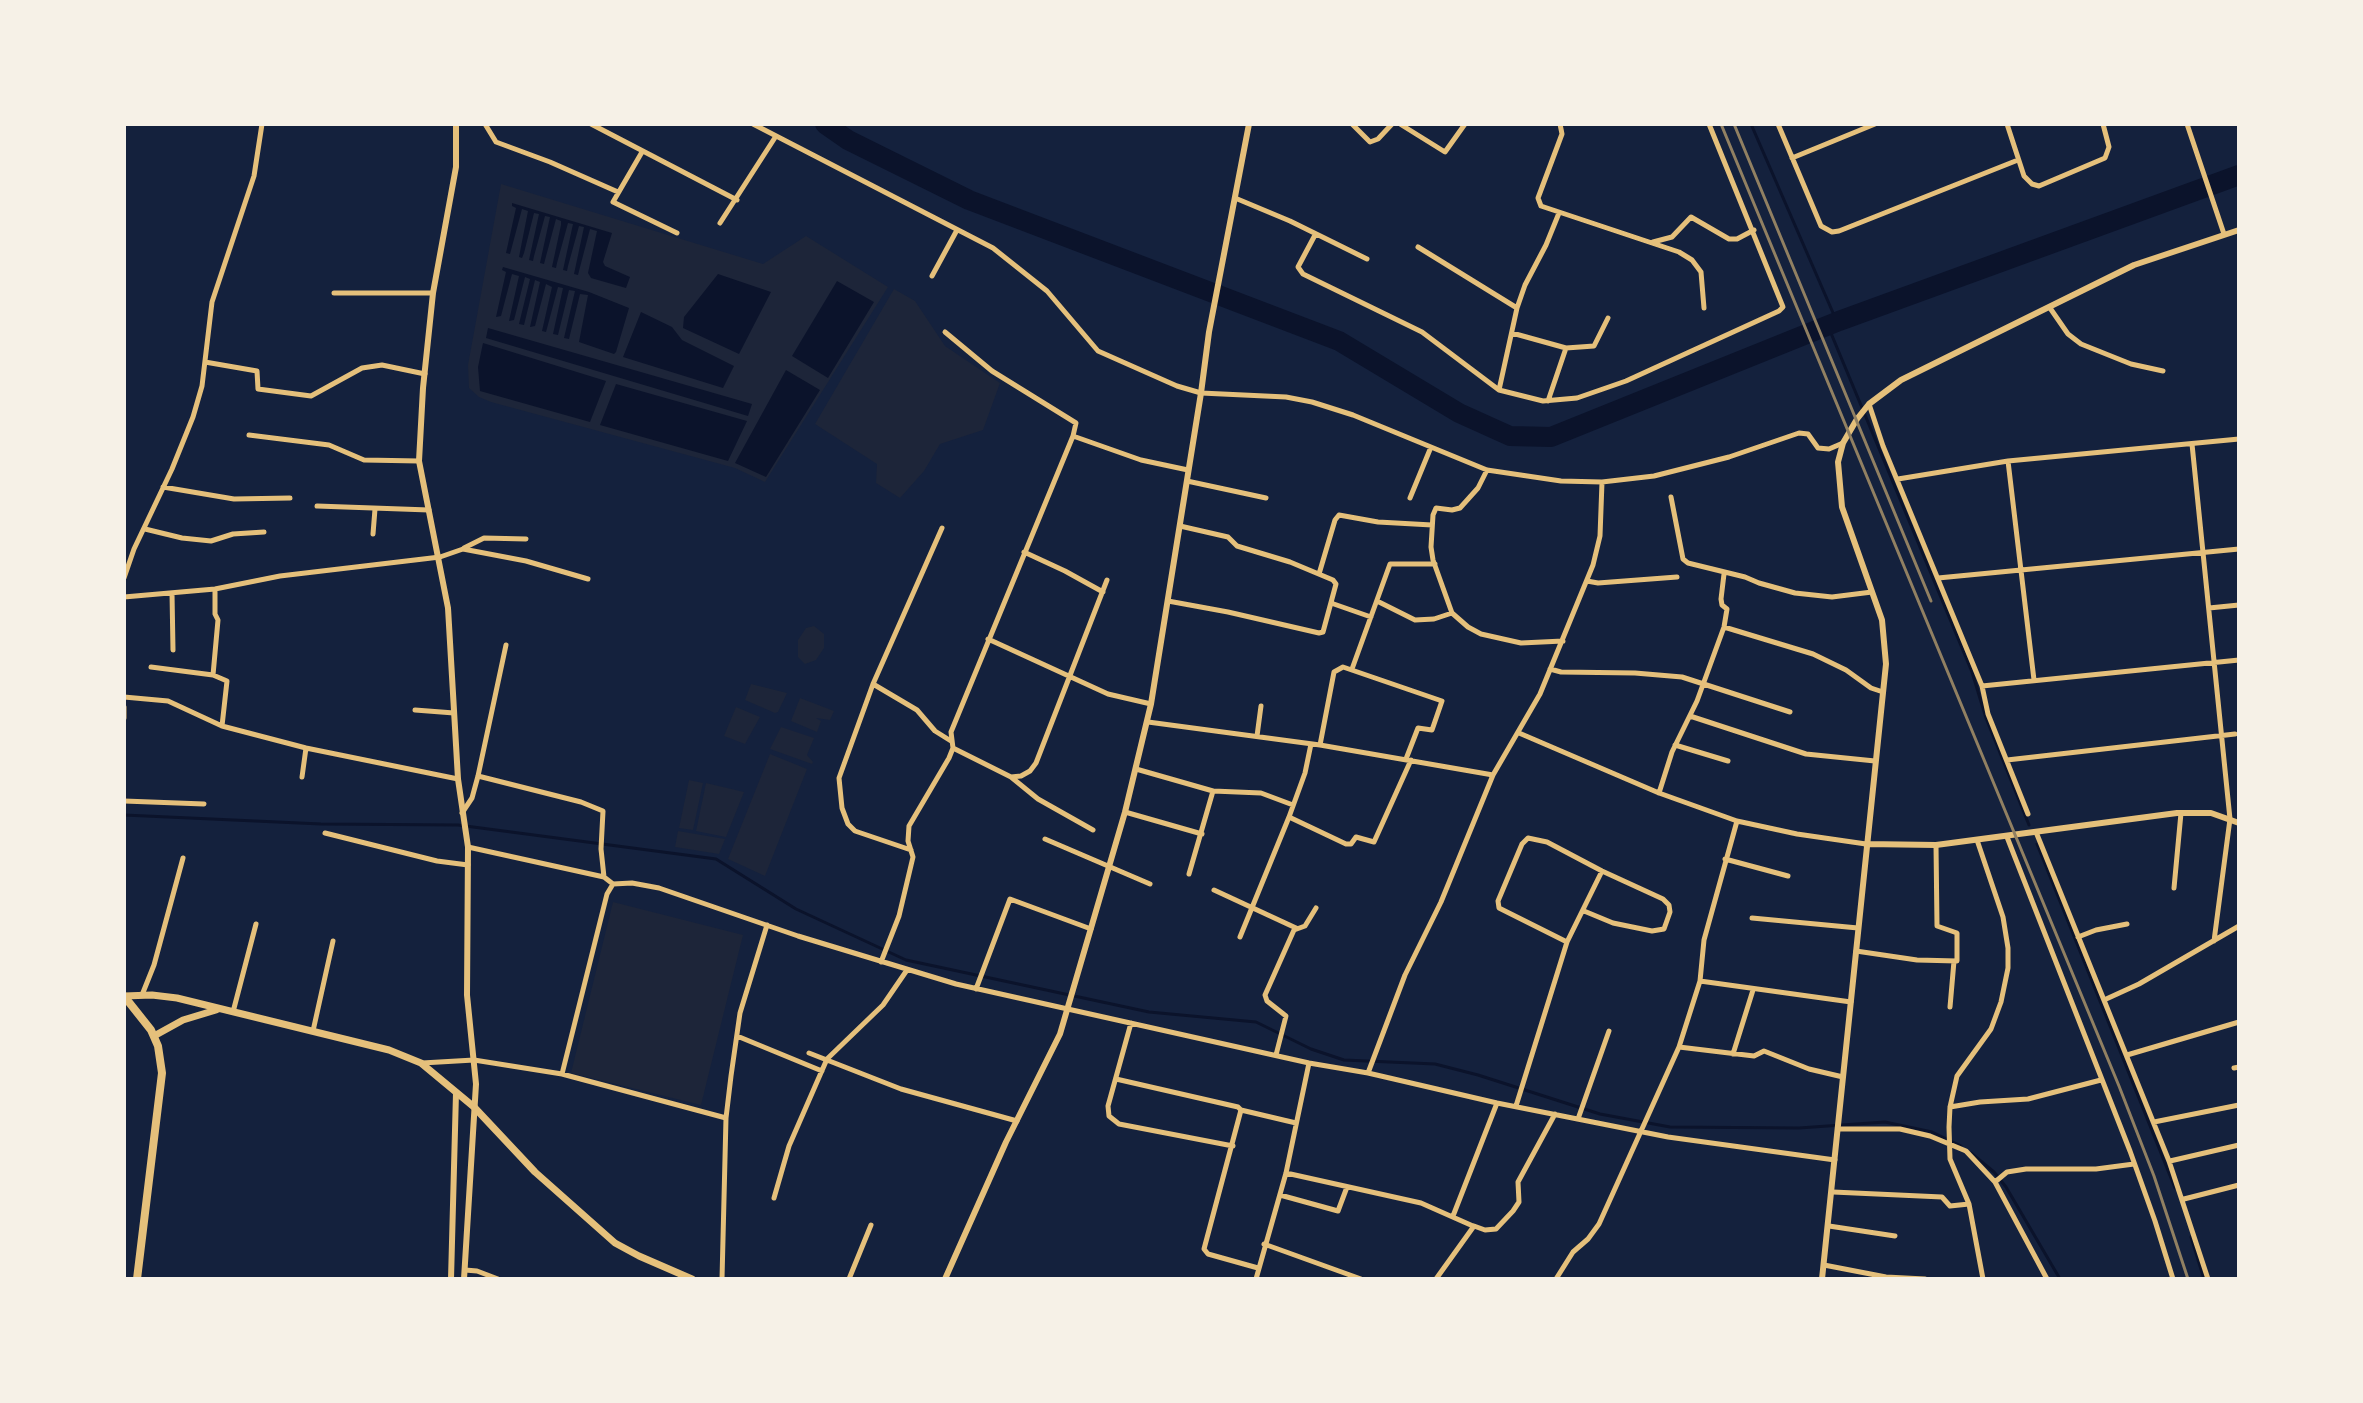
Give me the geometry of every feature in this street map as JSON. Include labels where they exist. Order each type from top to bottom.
[{"type":"highway","points":[[124,996],[154,1036],[162,1073],[137,1279]]},
{"type":"highway","points":[[124,1008],[135,1008]]},
{"type":"main road","points":[[124,996],[177,998],[389,1050],[421,1063],[474,1107],[535,1172],[615,1243],[692,1279]]},
{"type":"main road","points":[[154,1036],[183,1020],[218,1009]]},
{"type":"street","points":[[124,578],[193,417],[202,386],[212,302],[254,176],[262,124]]},
{"type":"street","points":[[456,124],[456,167],[433,293],[419,461],[448,608],[458,779],[468,847],[467,995],[474,1060],[474,1107],[464,1279]]},
{"type":"street","points":[[485,124],[496,142],[618,192]]},
{"type":"street","points":[[591,124],[737,200]]},
{"type":"street","points":[[753,124],[993,248],[1047,291],[1098,351],[1155,378],[1201,393],[1286,397],[1312,402],[1353,415],[1487,470],[1561,481],[1602,482],[1654,476],[1691,468],[1799,433],[1808,434],[1818,448],[1829,449],[1843,443]]},
{"type":"street","points":[[945,1279],[1060,1034],[1125,812],[1148,722],[1209,332],[1249,124]]},
{"type":"street","points":[[1352,124],[1370,142],[1378,139],[1392,124]]},
{"type":"street","points":[[1400,124],[1445,152],[1465,124]]},
{"type":"street","points":[[1560,124],[1562,134],[1538,202],[1541,206],[1652,242],[1692,260],[1701,272],[1704,308]]},
{"type":"street","points":[[1315,235],[1298,267],[1300,271],[1422,332],[1499,390],[1548,401],[1577,398],[1626,381],[1783,307],[1709,124]]},
{"type":"street","points":[[1778,124],[1821,226],[1832,232],[2018,160]]},
{"type":"street","points":[[1792,158],[1875,124]]},
{"type":"street","points":[[2007,124],[2027,181],[2044,185],[2105,158],[2109,147],[2103,124]]},
{"type":"street","points":[[2187,125],[2224,234]]},
{"type":"street","points":[[720,223],[776,136]]},
{"type":"street","points":[[642,152],[613,200],[677,233]]},
{"type":"street","points":[[1235,198],[1367,259]]},
{"type":"street","points":[[1499,390],[1520,296],[1559,213]]},
{"type":"street","points":[[1652,242],[1672,237],[1691,217],[1729,239],[1737,239],[1754,230]]},
{"type":"street","points":[[932,276],[957,230]]},
{"type":"street","points":[[1822,1279],[1883,692],[1884,632],[1842,507],[1838,462],[1843,443],[1868,406],[1901,380],[2134,265],[2239,230]]},
{"type":"street","points":[[1418,247],[1517,308]]},
{"type":"street","points":[[334,293],[433,293]]},
{"type":"street","points":[[2050,308],[2068,334],[2081,344],[2131,364],[2163,371]]},
{"type":"street","points":[[1512,333],[1566,348],[1594,346],[1608,318]]},
{"type":"street","points":[[883,959],[895,930],[913,857],[907,835],[909,826],[952,745],[951,732],[1076,423],[992,371],[945,332]]},
{"type":"street","points":[[1548,401],[1566,348]]},
{"type":"street","points":[[205,362],[257,371],[258,389],[311,396],[362,368],[382,365],[425,374]]},
{"type":"street","points":[[1868,406],[1982,686],[1988,714],[2028,814]]},
{"type":"street","points":[[249,435],[329,445],[364,460],[419,461]]},
{"type":"street","points":[[1073,436],[1141,460],[1188,470]]},
{"type":"street","points":[[1898,479],[2008,461],[2239,439]]},
{"type":"street","points":[[2192,444],[2202,553],[2217,662],[2230,819],[2214,941]]},
{"type":"street","points":[[1410,498],[1431,447]]},
{"type":"street","points":[[2008,461],[2034,680]]},
{"type":"street","points":[[1487,470],[1478,488],[1460,508],[1436,508],[1431,547],[1452,613],[1468,627],[1494,637],[1535,644],[1564,641]]},
{"type":"street","points":[[1187,481],[1266,498]]},
{"type":"street","points":[[1369,1069],[1405,975],[1441,902],[1493,775],[1519,733],[1564,641],[1600,536],[1602,482]]},
{"type":"street","points":[[163,487],[234,499],[290,498]]},
{"type":"street","points":[[1671,497],[1683,559],[1688,563],[1795,593],[1832,597],[1873,592]]},
{"type":"street","points":[[317,506],[429,510]]},
{"type":"street","points":[[373,534],[375,509]]},
{"type":"street","points":[[1319,574],[1339,515],[1378,522],[1432,525]]},
{"type":"street","points":[[1168,601],[1319,633],[1323,632],[1336,583],[1319,574],[1237,546],[1230,537],[1180,526]]},
{"type":"street","points":[[911,850],[855,831],[848,824],[842,808],[840,772],[873,684],[942,528]]},
{"type":"street","points":[[145,529],[211,541],[233,534],[264,532]]},
{"type":"street","points":[[124,597],[215,589],[280,576],[440,557],[484,538],[526,539]]},
{"type":"street","points":[[463,549],[526,561],[588,579]]},
{"type":"street","points":[[1938,578],[2239,549]]},
{"type":"street","points":[[1024,552],[1073,574],[1103,592]]},
{"type":"street","points":[[1352,669],[1390,564],[1435,564]]},
{"type":"street","points":[[1659,793],[1675,745],[1690,716],[1724,627],[1727,609],[1721,602],[1724,574]]},
{"type":"street","points":[[1587,581],[1598,583],[1677,577]]},
{"type":"street","points":[[1011,777],[1021,776],[1033,767],[1107,580]]},
{"type":"street","points":[[213,675],[218,620],[215,614],[215,589]]},
{"type":"street","points":[[172,593],[173,650]]},
{"type":"street","points":[[1377,601],[1415,620],[1434,619],[1452,613]]},
{"type":"street","points":[[1331,603],[1371,617]]},
{"type":"street","points":[[2209,608],[2239,605]]},
{"type":"street","points":[[1724,627],[1813,654],[1883,692]]},
{"type":"street","points":[[988,639],[1108,694],[1151,704]]},
{"type":"street","points":[[462,814],[472,798],[478,776],[506,645]]},
{"type":"street","points":[[1982,686],[2239,660]]},
{"type":"street","points":[[151,667],[213,675],[227,681],[222,726]]},
{"type":"street","points":[[1289,817],[1346,844],[1351,844],[1356,837],[1374,842],[1409,760],[1418,728],[1432,730],[1442,701],[1352,669],[1338,668],[1334,672],[1320,745]]},
{"type":"street","points":[[1550,669],[1585,673],[1662,674],[1704,682],[1790,712]]},
{"type":"street","points":[[873,684],[917,710],[952,745],[1011,777],[1038,799],[1093,830]]},
{"type":"street","points":[[124,697],[168,701],[222,726],[306,748],[458,779]]},
{"type":"street","points":[[1257,736],[1261,706]]},
{"type":"street","points":[[124,707],[124,718]]},
{"type":"street","points":[[415,710],[455,713]]},
{"type":"street","points":[[1690,716],[1806,754],[1875,761]]},
{"type":"street","points":[[1148,722],[1320,745],[1493,775]]},
{"type":"street","points":[[1519,733],[1659,793],[1737,821],[1866,844],[1936,845],[2181,813],[2211,813],[2239,823]]},
{"type":"street","points":[[2007,760],[2235,734]]},
{"type":"street","points":[[1240,937],[1289,817],[1311,744]]},
{"type":"street","points":[[1675,745],[1728,761]]},
{"type":"street","points":[[302,777],[306,748]]},
{"type":"street","points":[[1136,769],[1213,791],[1261,793],[1293,805]]},
{"type":"street","points":[[478,776],[593,805],[603,811],[601,849],[604,877]]},
{"type":"street","points":[[1189,874],[1213,791]]},
{"type":"street","points":[[2228,798],[2239,797]]},
{"type":"street","points":[[124,801],[204,804]]},
{"type":"street","points":[[1125,812],[1202,834]]},
{"type":"street","points":[[2174,888],[2181,813]]},
{"type":"street","points":[[1556,1279],[1573,1252],[1599,1224],[1679,1047],[1700,981],[1704,940],[1737,821]]},
{"type":"street","points":[[2036,832],[2184,1199],[2208,1279]]},
{"type":"street","points":[[325,833],[437,861],[468,865]]},
{"type":"street","points":[[2007,837],[2092,1051],[2155,1221],[2173,1279]]},
{"type":"street","points":[[1567,942],[1499,908],[1498,901],[1522,844],[1528,838],[1547,842],[1663,899],[1669,905],[1670,912],[1664,929],[1652,931],[1613,923],[1584,911]]},
{"type":"street","points":[[1045,839],[1150,884]]},
{"type":"street","points":[[1977,840],[2003,917],[2008,968],[1991,1029],[1961,1067],[1950,1107],[1949,1127],[1952,1166],[1969,1204],[1983,1279]]},
{"type":"street","points":[[1936,845],[1937,926],[1957,933],[1950,1007]]},
{"type":"street","points":[[468,847],[604,877],[613,884],[632,883],[659,888],[767,925],[883,959],[907,970],[1070,1005],[1131,1023],[1309,1063],[1369,1069],[1497,1103],[1579,1116],[1641,1132],[1835,1160]]},
{"type":"street","points":[[142,995],[154,965],[183,858]]},
{"type":"street","points":[[1725,859],[1788,876]]},
{"type":"street","points":[[1516,1106],[1567,942],[1602,871]]},
{"type":"street","points":[[562,1074],[607,894],[613,884]]},
{"type":"street","points":[[1214,890],[1296,928],[1305,926],[1316,908]]},
{"type":"street","points":[[977,986],[1010,899],[1093,929]]},
{"type":"street","points":[[1752,918],[1858,928]]},
{"type":"street","points":[[232,1013],[256,924]]},
{"type":"street","points":[[2078,937],[2127,924]]},
{"type":"street","points":[[722,1279],[726,1118],[740,1013],[767,925]]},
{"type":"street","points":[[2104,1000],[2239,926]]},
{"type":"street","points":[[1276,1055],[1285,1014],[1267,1001],[1265,995],[1296,928]]},
{"type":"street","points":[[313,1032],[333,941]]},
{"type":"street","points":[[1856,951],[1917,960],[1956,961]]},
{"type":"street","points":[[774,1198],[789,1146],[827,1059],[883,1005],[907,970]]},
{"type":"street","points":[[1700,981],[1851,1002]]},
{"type":"street","points":[[1733,1054],[1753,990]]},
{"type":"street","points":[[2127,1055],[2239,1022]]},
{"type":"street","points":[[1131,1023],[1107,1112],[1113,1122],[1233,1146]]},
{"type":"street","points":[[1579,1116],[1609,1031]]},
{"type":"street","points":[[737,1036],[822,1071]]},
{"type":"street","points":[[1679,1047],[1754,1056],[1764,1051],[1809,1069],[1843,1077]]},
{"type":"street","points":[[809,1053],[901,1089],[1017,1121]]},
{"type":"street","points":[[421,1063],[474,1060],[562,1074],[726,1118]]},
{"type":"street","points":[[1256,1279],[1286,1173],[1309,1063]]},
{"type":"street","points":[[1116,1079],[1296,1123]]},
{"type":"street","points":[[1950,1107],[2028,1099],[2101,1080]]},
{"type":"street","points":[[451,1279],[456,1093]]},
{"type":"street","points":[[1453,1216],[1497,1103]]},
{"type":"street","points":[[2154,1122],[2239,1105]]},
{"type":"street","points":[[1241,1110],[1205,1252],[1258,1268]]},
{"type":"street","points":[[1286,1173],[1421,1203],[1485,1230],[1496,1229],[1519,1202],[1518,1182],[1555,1114]]},
{"type":"street","points":[[1839,1129],[1900,1129],[1950,1142],[1966,1151],[1996,1182],[2047,1279]]},
{"type":"street","points":[[2169,1161],[2239,1145]]},
{"type":"street","points":[[1996,1182],[2007,1172],[2037,1168],[2096,1169],[2134,1164]]},
{"type":"street","points":[[2184,1199],[2239,1185]]},
{"type":"street","points":[[1280,1195],[1338,1211],[1347,1187]]},
{"type":"street","points":[[1833,1192],[1942,1197],[1950,1206],[1969,1204]]},
{"type":"street","points":[[849,1279],[871,1225]]},
{"type":"street","points":[[1436,1279],[1474,1226]]},
{"type":"street","points":[[1829,1226],[1895,1236]]},
{"type":"street","points":[[1264,1244],[1361,1279]]},
{"type":"street","points":[[1824,1265],[1886,1277],[1925,1279]]},
{"type":"street","points":[[465,1270],[498,1279]]},
{"type":"shaded area","points":[[501,184],[763,264],[806,236],[888,287],[765,482],[735,468],[491,402],[469,388],[468,365]]},
{"type":"shaded area","points":[[512,203],[612,233],[603,262],[605,266],[630,277],[626,288],[591,278],[588,273],[597,231],[590,229],[578,275],[574,274],[584,227],[579,226],[567,271],[563,270],[573,224],[568,223],[556,268],[552,267],[561,225],[561,221],[556,219],[544,264],[540,263],[550,217],[545,216],[533,261],[529,260],[539,214],[534,213],[522,258],[519,257],[528,211],[522,209],[510,254],[506,253],[516,208]]},
{"type":"shaded area","points":[[503,267],[589,292],[629,308],[616,352],[614,354],[579,342],[588,295],[580,294],[569,339],[564,338],[575,291],[569,290],[558,335],[553,334],[563,288],[558,287],[546,332],[542,331],[552,287],[546,284],[535,326],[530,327],[540,282],[535,280],[524,325],[519,324],[530,279],[525,277],[514,320],[509,321],[519,276],[512,274],[501,316],[496,317],[506,272],[502,270]]},
{"type":"shaded area","points":[[718,274],[771,292],[739,354],[683,328],[684,317]]},
{"type":"shaded area","points":[[837,281],[874,302],[828,378],[792,356]]},
{"type":"shaded area","points":[[894,289],[915,301],[945,346],[1000,383],[983,430],[940,444],[924,471],[900,498],[876,483],[877,464],[815,424]]},
{"type":"shaded area","points":[[641,312],[672,327],[682,340],[734,366],[723,388],[623,357]]},
{"type":"shaded area","points":[[488,328],[752,404],[748,416],[486,338]]},
{"type":"shaded area","points":[[483,343],[606,381],[590,422],[480,391],[478,367]]},
{"type":"shaded area","points":[[786,370],[820,390],[766,477],[735,463]]},
{"type":"shaded area","points":[[616,384],[747,421],[728,461],[600,425]]},
{"type":"shaded area","points":[[814,626],[824,634],[824,648],[816,660],[805,664],[798,657],[798,640],[806,628]]},
{"type":"shaded area","points":[[751,684],[787,693],[778,712],[745,700]]},
{"type":"shaded area","points":[[800,698],[834,711],[830,720],[816,718],[821,721],[817,732],[791,721]]},
{"type":"shaded area","points":[[736,707],[760,717],[745,744],[724,736]]},
{"type":"shaded area","points":[[781,727],[814,738],[807,755],[812,764],[770,749]]},
{"type":"shaded area","points":[[770,754],[807,769],[765,876],[728,859]]},
{"type":"shaded area","points":[[689,780],[703,783],[693,830],[679,828]]},
{"type":"shaded area","points":[[706,783],[744,792],[726,837],[696,831]]},
{"type":"shaded area","points":[[678,831],[725,839],[719,854],[675,847]]},
{"type":"shaded area","points":[[613,902],[743,935],[701,1105],[571,1073]]},
{"type":"waterway","points":[[825,124],[848,140],[969,200],[1339,341],[1459,413],[1510,436],[1551,437],[1839,321],[2239,175]]},
{"type":"waterway","points":[[1751,124],[1837,322]]},
{"type":"waterway","points":[[1828,326],[1972,672],[1986,718],[2029,825]]},
{"type":"waterway","points":[[124,815],[321,824],[458,825],[716,859],[796,909],[906,960],[1149,1012],[1256,1022],[1311,1049],[1344,1060],[1435,1064],[1600,1114],[1670,1127],[1799,1128],[1885,1122],[1932,1132],[1961,1146]]},
{"type":"waterway","points":[[2037,844],[2175,1188]]},
{"type":"waterway","points":[[1971,1153],[2006,1187],[2060,1279]]},
{"type":"waterway","points":[[2191,1237],[2204,1279]]},
{"type":"railway","points":[[1721,124],[2119,1086],[2154,1176],[2188,1279]]},
{"type":"railway","points":[[1734,124],[1931,601]]}]
